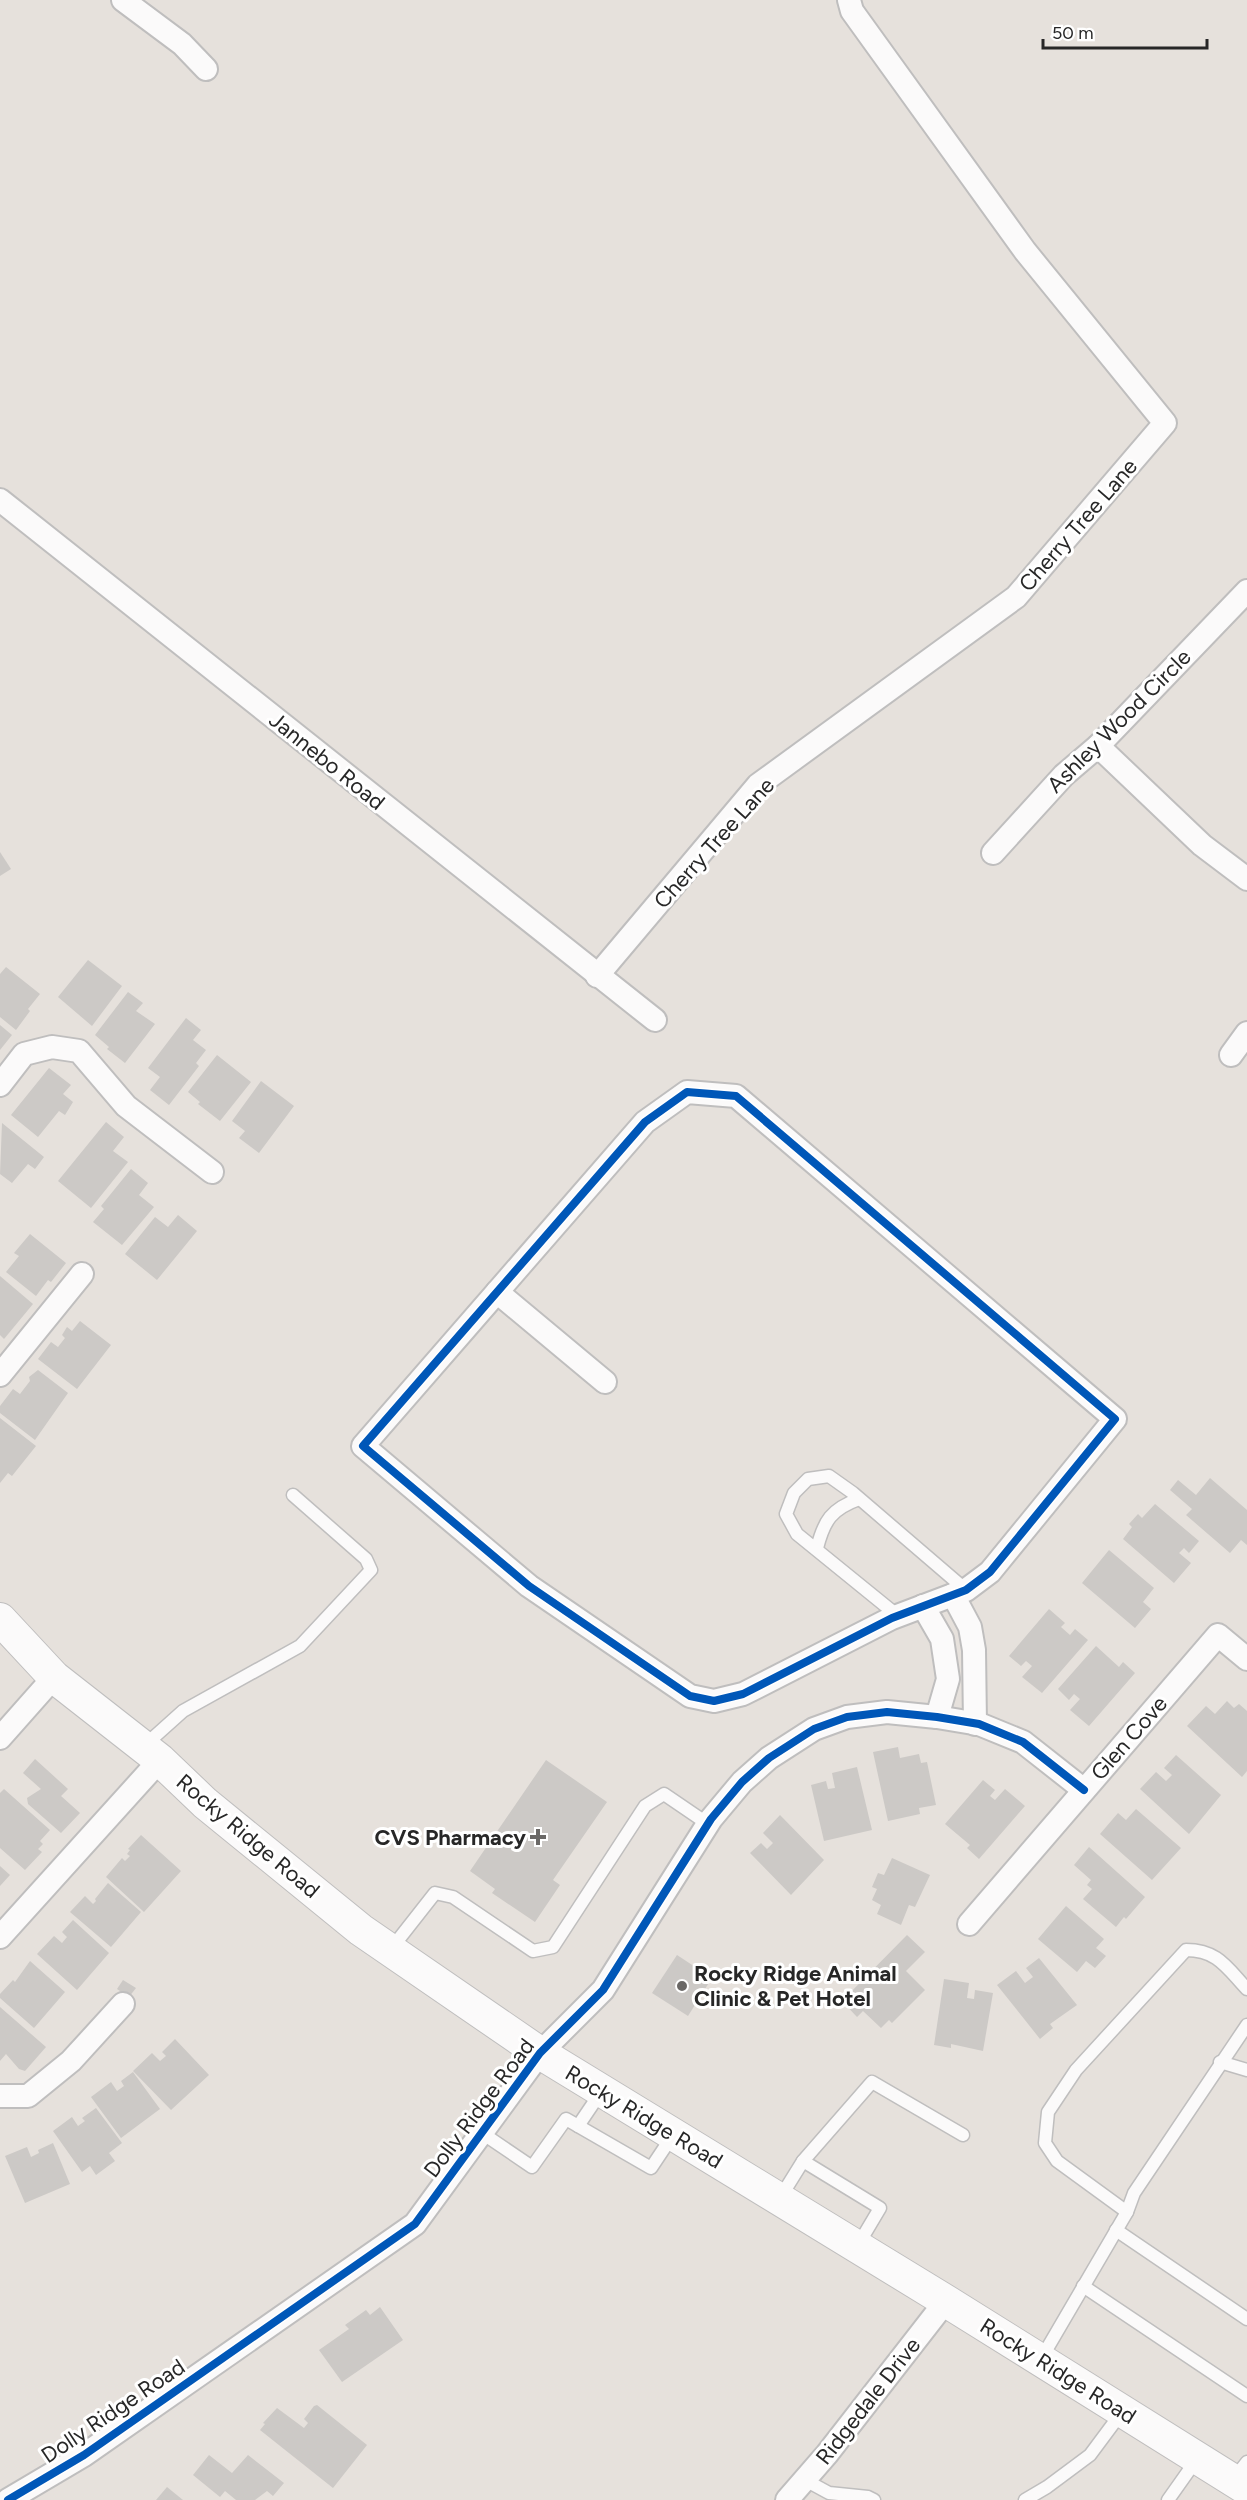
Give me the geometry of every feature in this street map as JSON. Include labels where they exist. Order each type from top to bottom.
[{"type":"main road","name":"Rocky Ridge Road","points":[[0,1619],[54,1677],[152,1754],[205,1803],[360,1929],[540,2053],[1244,2486]]},
{"type":"street","points":[[123,0],[182,44],[206,69]]},
{"type":"street","name":"Cherry Tree Lane","points":[[597,976],[759,785],[1016,597],[1165,423],[1025,250],[852,11],[849,0]]},
{"type":"street","name":"Jannebo Road","points":[[0,500],[655,1020]]},
{"type":"street","name":"Ashley Wood Circle","points":[[993,853],[1064,775],[1098,746],[1247,591]]},
{"type":"street","points":[[1098,746],[1202,845],[1247,879]]},
{"type":"street","points":[[1231,1055],[1247,1033]]},
{"type":"street","points":[[0,1085],[24,1054],[51,1047],[79,1051],[126,1106],[212,1172]]},
{"type":"street","points":[[687,1092],[736,1096],[1115,1419],[990,1572],[959,1593],[898,1616],[743,1694],[714,1701],[690,1696],[529,1586],[363,1446],[497,1292],[645,1122],[687,1092]]},
{"type":"street","points":[[0,1375],[82,1274]]},
{"type":"street","points":[[497,1292],[605,1382]]},
{"type":"street","points":[[959,1593],[970,1627],[974,1650],[975,1724]]},
{"type":"street","points":[[923,1606],[942,1639],[948,1679],[937,1717]]},
{"type":"street","name":"Glen Cove","points":[[969,1924],[1218,1635],[1247,1659]]},
{"type":"street","points":[[0,1738],[54,1677]]},
{"type":"street","name":"Dolly Ridge Road","points":[[8,2500],[84,2455],[415,2224],[540,2053],[603,1989],[708,1824],[742,1782],[770,1758],[814,1729],[847,1717],[887,1712],[937,1717],[975,1724],[1023,1742],[1084,1790]]},
{"type":"street","points":[[0,1938],[152,1754]]},
{"type":"street","points":[[0,2096],[28,2096],[70,2061],[123,2004]]},
{"type":"street","name":"Ridgedale Drive","points":[[787,2500],[827,2454],[946,2301]]},
{"type":"lane","points":[[898,1616],[797,1534],[786,1514],[794,1493],[808,1479],[829,1476],[859,1499],[959,1593]]},
{"type":"lane","points":[[152,1754],[183,1711],[300,1646],[371,1570],[366,1559],[293,1495]]},
{"type":"lane","points":[[817,1548],[823,1525],[846,1504],[859,1499]]},
{"type":"lane","points":[[391,1950],[435,1893],[453,1898],[533,1951],[553,1947],[645,1806],[663,1794],[708,1824]]},
{"type":"lane","points":[[1126,2212],[1057,2161],[1045,2142],[1048,2112],[1076,2070],[1186,1950],[1202,1950],[1216,1956],[1247,1989]]},
{"type":"lane","points":[[1040,2360],[1116,2230],[1134,2193],[1247,2025]]},
{"type":"lane","points":[[1220,2062],[1247,2070]]},
{"type":"lane","points":[[780,2199],[803,2161],[872,2082],[963,2135]]},
{"type":"lane","points":[[579,2126],[602,2091]]},
{"type":"lane","points":[[482,2133],[532,2166],[566,2119],[651,2168],[673,2134]]},
{"type":"lane","points":[[803,2161],[880,2208],[858,2247]]},
{"type":"lane","points":[[1116,2230],[1247,2319]]},
{"type":"lane","points":[[1083,2286],[1247,2396]]},
{"type":"lane","points":[[1025,2500],[1090,2455],[1123,2412]]},
{"type":"lane","points":[[1168,2500],[1197,2458]]},
{"type":"lane","points":[[805,2480],[829,2493],[868,2497],[874,2500]]},
{"type":"building","points":[[0,852],[11,869],[0,876]]},
{"type":"building","points":[[88,960],[122,986],[92,1026],[58,997]]},
{"type":"building","points":[[6,967],[40,994],[16,1030],[0,1017],[0,974]]},
{"type":"building","points":[[128,992],[143,1003],[136,1011],[155,1024],[125,1063],[107,1049],[109,1047],[95,1035]]},
{"type":"building","points":[[186,1018],[201,1030],[193,1040],[206,1050],[196,1063],[199,1066],[169,1105],[150,1090],[160,1077],[148,1068]]},
{"type":"building","points":[[0,1025],[12,1035],[0,1050]]},
{"type":"building","points":[[217,1055],[251,1082],[220,1121],[198,1104],[200,1102],[188,1092]]},
{"type":"building","points":[[49,1068],[71,1085],[63,1094],[73,1102],[65,1115],[59,1111],[38,1137],[11,1115]]},
{"type":"building","points":[[261,1081],[294,1106],[259,1153],[239,1138],[245,1131],[232,1121]]},
{"type":"building","points":[[106,1122],[124,1137],[113,1151],[128,1162],[91,1208],[58,1181]]},
{"type":"building","points":[[2,1123],[44,1157],[35,1169],[28,1164],[12,1183],[0,1174]]},
{"type":"building","points":[[131,1169],[148,1183],[139,1195],[154,1207],[122,1245],[93,1222],[104,1209],[101,1206]]},
{"type":"building","points":[[178,1215],[197,1231],[157,1280],[125,1254],[155,1217],[168,1227]]},
{"type":"building","points":[[30,1234],[66,1263],[51,1282],[48,1280],[36,1296],[6,1272],[19,1256],[14,1253]]},
{"type":"building","points":[[0,1276],[33,1304],[4,1339],[0,1335]]},
{"type":"building","points":[[80,1321],[111,1345],[77,1389],[38,1359],[51,1342],[58,1347],[65,1338],[62,1335],[67,1327],[72,1331]]},
{"type":"building","points":[[38,1370],[68,1393],[35,1440],[0,1413],[0,1406],[13,1389],[20,1394],[30,1381],[29,1377]]},
{"type":"building","points":[[0,1418],[36,1446],[12,1476],[8,1473],[0,1483]]},
{"type":"building","points":[[1210,1478],[1247,1510],[1247,1545],[1241,1540],[1230,1553],[1186,1515],[1192,1509],[1170,1490],[1178,1480],[1196,1495]]},
{"type":"building","points":[[1155,1504],[1199,1541],[1189,1553],[1184,1548],[1179,1553],[1191,1563],[1174,1583],[1123,1539],[1132,1527],[1129,1524],[1138,1514],[1142,1518]]},
{"type":"building","points":[[1109,1550],[1154,1588],[1143,1602],[1151,1609],[1135,1628],[1082,1583]]},
{"type":"building","points":[[1049,1609],[1065,1623],[1061,1627],[1070,1635],[1075,1629],[1088,1640],[1042,1693],[1022,1677],[1032,1666],[1026,1661],[1021,1666],[1009,1656]]},
{"type":"building","points":[[1096,1646],[1119,1667],[1123,1662],[1135,1673],[1089,1726],[1070,1710],[1080,1699],[1074,1694],[1069,1700],[1058,1689]]},
{"type":"building","points":[[1227,1701],[1234,1708],[1239,1704],[1247,1711],[1247,1771],[1242,1777],[1187,1726],[1206,1706],[1215,1714]]},
{"type":"building","points":[[898,1747],[900,1758],[919,1754],[921,1763],[927,1762],[936,1805],[919,1808],[920,1814],[888,1821],[873,1752]]},
{"type":"building","points":[[1176,1755],[1221,1795],[1189,1834],[1140,1789],[1156,1772],[1166,1781],[1172,1775],[1164,1768]]},
{"type":"building","points":[[35,1759],[68,1789],[61,1796],[80,1813],[61,1833],[28,1804],[27,1798],[41,1789],[23,1773]]},
{"type":"building","name":"CVS Pharmacy","points":[[546,1760],[607,1802],[553,1880],[560,1885],[535,1922],[492,1893],[495,1889],[470,1871]]},
{"type":"building","points":[[857,1767],[872,1830],[824,1841],[811,1785],[826,1781],[828,1789],[835,1788],[832,1773]]},
{"type":"building","points":[[983,1780],[995,1790],[990,1796],[995,1800],[1005,1789],[1025,1806],[979,1859],[967,1848],[970,1845],[945,1824]]},
{"type":"building","points":[[4,1789],[50,1830],[40,1841],[43,1844],[38,1849],[42,1852],[25,1870],[0,1848],[0,1793]]},
{"type":"building","points":[[1136,1809],[1181,1848],[1152,1880],[1100,1834],[1118,1813],[1126,1820]]},
{"type":"building","points":[[780,1815],[824,1860],[791,1895],[750,1853],[761,1843],[767,1849],[773,1843],[763,1833]]},
{"type":"building","points":[[141,1835],[181,1871],[144,1912],[106,1877],[122,1858],[125,1861],[130,1856],[127,1854],[130,1850],[128,1849]]},
{"type":"building","points":[[1089,1847],[1145,1897],[1116,1927],[1083,1899],[1092,1889],[1087,1885],[1091,1880],[1074,1865]]},
{"type":"building","points":[[892,1858],[930,1875],[915,1907],[909,1905],[901,1925],[877,1914],[881,1905],[872,1900],[877,1889],[872,1887],[878,1873],[884,1875]]},
{"type":"building","points":[[0,1866],[10,1875],[0,1886]]},
{"type":"building","points":[[108,1883],[141,1912],[111,1947],[70,1912],[85,1896],[93,1904]]},
{"type":"building","points":[[1066,1906],[1104,1939],[1096,1948],[1106,1956],[1095,1968],[1086,1961],[1077,1972],[1038,1939]]},
{"type":"building","points":[[73,1920],[109,1953],[77,1990],[37,1954],[54,1936],[62,1943],[67,1937],[62,1932]]},
{"type":"building","points":[[907,1935],[925,1952],[906,1971],[925,1990],[892,2023],[889,2020],[881,2028],[863,2011],[857,2017],[842,2001]]},
{"type":"building","name":"Rocky Ridge Animal Clinic & Pet Hotel","points":[[677,1955],[712,1978],[688,2016],[652,1993]]},
{"type":"building","points":[[1039,1958],[1077,2005],[1050,2024],[1053,2028],[1040,2039],[997,1985],[1016,1971],[1025,1983],[1033,1977],[1026,1968]]},
{"type":"building","points":[[30,1961],[65,1992],[34,2028],[0,1998],[0,1994],[13,1980],[15,1982]]},
{"type":"building","points":[[944,1979],[969,1983],[967,1998],[974,1999],[975,1990],[993,1993],[983,2051],[951,2044],[951,2048],[934,2045]]},
{"type":"building","points":[[123,1980],[136,1988],[129,1997],[117,1989]]},
{"type":"building","points":[[0,2007],[46,2047],[25,2071],[19,2069],[6,2054],[0,2061]]},
{"type":"building","points":[[175,2039],[209,2075],[171,2110],[133,2071],[152,2053],[160,2061],[166,2056],[162,2052]]},
{"type":"building","points":[[133,2072],[160,2109],[121,2138],[91,2097],[111,2082],[117,2091],[124,2086],[121,2081]]},
{"type":"building","points":[[96,2108],[122,2143],[109,2153],[115,2161],[96,2175],[90,2166],[82,2172],[53,2131],[72,2117],[78,2126],[85,2121],[82,2118]]},
{"type":"building","points":[[53,2143],[70,2184],[25,2203],[5,2156],[27,2147],[31,2157],[39,2153],[38,2150]]},
{"type":"building","points":[[380,2307],[403,2340],[342,2382],[319,2350],[349,2329],[345,2325],[366,2310],[370,2315]]},
{"type":"building","points":[[317,2405],[367,2445],[333,2488],[260,2430],[265,2424],[263,2423],[277,2408],[304,2428],[308,2423],[304,2419]]},
{"type":"building","points":[[209,2455],[232,2473],[248,2455],[284,2483],[273,2496],[267,2491],[255,2500],[236,2500],[225,2491],[220,2497],[193,2475]]},
{"type":"building","points":[[167,2487],[183,2500],[156,2500]]},
{"type":"cycle path","points":[[687,1092],[736,1096],[1115,1419],[990,1572],[966,1590],[892,1618],[743,1694],[714,1701],[690,1696],[529,1586],[363,1446],[645,1122],[687,1092]]},
{"type":"cycle path","points":[[8,2500],[84,2455],[415,2224],[540,2053],[603,1990],[711,1819],[742,1782],[769,1758],[814,1729],[847,1717],[887,1712],[937,1717],[979,1724],[1023,1742],[1084,1790]]},
{"type":"place","name":"CVS Pharmacy","points":[[538,1837]]},
{"type":"place","name":"Rocky Ridge Animal Clinic & Pet Hotel","points":[[682,1986]]}]
